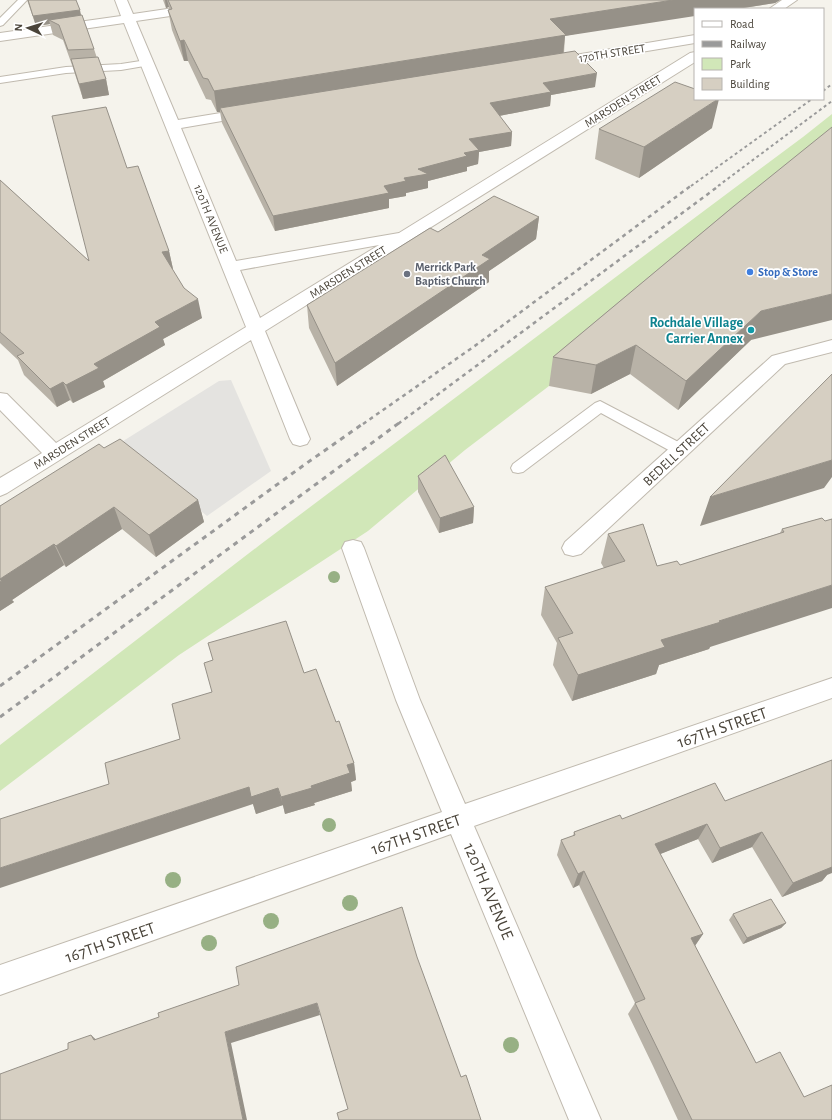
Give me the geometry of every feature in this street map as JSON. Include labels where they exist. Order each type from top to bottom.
[{"type":"street","name":"120TH AVENUE","points":[[121,0],[300,439]]},
{"type":"street","points":[[0,37],[253,0]]},
{"type":"street","points":[[777,8],[791,0]]},
{"type":"street","name":"170TH STREET","points":[[536,65],[694,39]]},
{"type":"street","name":"MARSDEN STREET","points":[[0,488],[694,57]]},
{"type":"street","points":[[173,125],[261,110]]},
{"type":"street","points":[[230,267],[409,234]]},
{"type":"street","name":"BEDELL STREET","points":[[573,548],[779,360],[832,346]]},
{"type":"street","points":[[0,399],[54,454]]},
{"type":"street","name":"120TH AVENUE","points":[[353,548],[408,700],[585,1120]]},
{"type":"street","name":"167TH STREET","points":[[0,980],[832,688]]},
{"type":"lane","points":[[0,23],[23,0]]},
{"type":"lane","points":[[0,80],[66,70],[121,67],[147,63]]},
{"type":"lane","points":[[518,468],[600,406],[681,450]]},
{"type":"green space","points":[[832,114],[832,147],[549,386],[465,450],[368,531],[179,655],[0,791],[0,745],[261,544]]},
{"type":"shaded area","points":[[231,380],[271,471],[207,516],[120,443],[219,381]]},
{"type":"building","points":[[28,0],[76,0],[80,10],[33,16]]},
{"type":"building","points":[[168,0],[673,0],[550,19],[566,35],[214,91],[208,79],[203,78],[184,40],[180,41],[168,10],[172,9]]},
{"type":"building","points":[[82,15],[94,49],[68,50],[59,25],[49,20]]},
{"type":"building","points":[[575,51],[597,73],[543,83],[551,92],[490,103],[512,132],[469,139],[479,150],[464,153],[467,156],[418,169],[428,174],[404,178],[406,181],[384,186],[389,193],[273,216],[220,108]]},
{"type":"building","points":[[98,57],[106,79],[79,84],[71,59]]},
{"type":"building","points":[[675,82],[694,89],[694,100],[716,100],[644,147],[599,129]]},
{"type":"building","points":[[106,107],[127,168],[138,166],[169,251],[162,252],[184,288],[198,299],[155,322],[160,327],[94,364],[99,368],[66,385],[63,382],[50,389],[17,356],[24,353],[0,332],[0,180],[89,261],[52,116]]},
{"type":"building","name":"Stop & Store","points":[[832,127],[832,294],[761,311],[686,381],[636,345],[596,365],[553,357],[734,206]]},
{"type":"building","points":[[494,196],[539,217],[482,255],[490,259],[335,363],[307,305],[430,228],[438,232]]},
{"type":"building","points":[[832,374],[832,460],[710,497]]},
{"type":"building","points":[[120,439],[198,500],[149,535],[114,507],[56,546],[54,544],[0,579],[0,506],[99,444],[104,448]]},
{"type":"building","points":[[445,455],[474,507],[440,518],[418,476]]},
{"type":"building","points":[[822,518],[825,521],[832,519],[832,585],[719,621],[721,622],[661,640],[665,647],[578,675],[558,638],[573,633],[545,587],[625,561],[608,534],[643,524],[657,566],[677,561],[680,565],[784,532],[782,529]]},
{"type":"building","points":[[286,621],[304,673],[316,669],[336,722],[339,721],[354,763],[347,765],[350,773],[311,786],[312,788],[281,797],[278,788],[251,797],[249,787],[0,868],[0,819],[109,784],[105,763],[180,739],[172,704],[212,692],[204,663],[213,660],[208,643]]},
{"type":"building","points":[[832,760],[832,867],[793,883],[762,832],[720,848],[707,824],[655,844],[703,934],[691,938],[756,1063],[780,1052],[804,1097],[832,1085],[832,1120],[692,1120],[635,1003],[645,999],[584,871],[578,874],[561,840],[575,835],[574,832],[620,815],[622,819],[715,783],[725,801]]},
{"type":"building","points":[[771,899],[786,923],[747,938],[733,914]]},
{"type":"building","points":[[402,907],[417,957],[461,1077],[466,1075],[481,1120],[339,1120],[337,1113],[348,1109],[317,1003],[225,1032],[243,1120],[0,1120],[0,1074],[68,1049],[68,1043],[91,1035],[94,1040],[159,1017],[158,1013],[239,985],[236,967]]},
{"type":"railway","points":[[824,90],[832,84]]},
{"type":"railway","points":[[691,186],[811,100]]},
{"type":"railway","points":[[718,186],[832,101]]},
{"type":"railway","points":[[363,424],[479,343],[692,185]]},
{"type":"railway","points":[[398,424],[720,185]]},
{"type":"railway","points":[[0,686],[364,423]]},
{"type":"railway","points":[[0,717],[399,423]]},
{"type":"place","name":"Stop & Store","points":[[750,272]]},
{"type":"place","name":"Merrick Park Baptist Church","points":[[407,274]]},
{"type":"place","name":"Rochdale Village Carrier Annex","points":[[751,330]]}]
